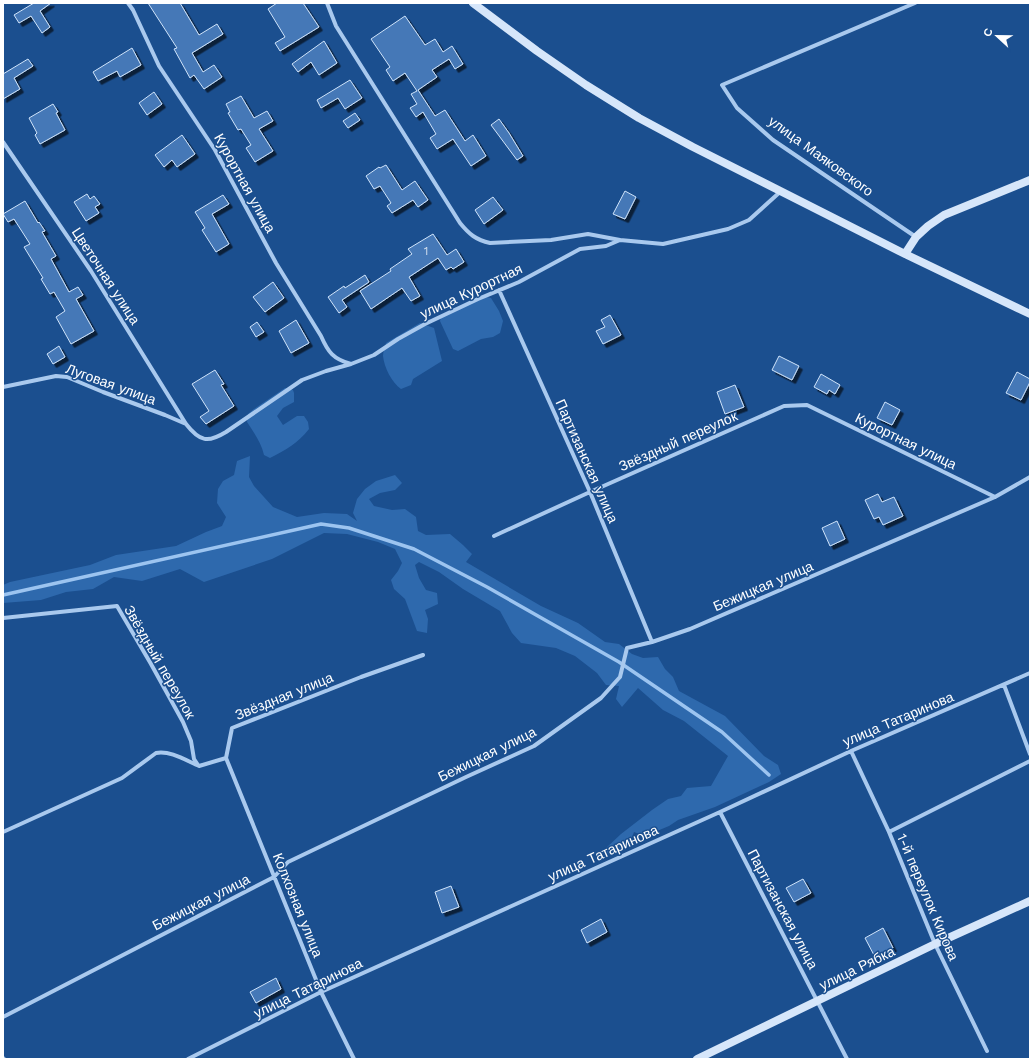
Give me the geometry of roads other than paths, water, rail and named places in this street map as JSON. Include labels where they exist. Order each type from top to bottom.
[{"type":"main road","points":[[474,3],[537,51],[586,85],[639,118],[780,192],[1030,314]]},
{"type":"main road","points":[[905,254],[916,237],[928,226],[944,215],[1030,180]]},
{"type":"main road","name":"улица Рябка","points":[[697,1059],[934,944],[1030,902]]},
{"type":"street","name":"Курортная улица","points":[[128,3],[159,66],[215,150],[276,263],[317,329],[326,348],[340,361],[351,364]]},
{"type":"street","points":[[327,3],[336,26],[460,223],[470,234],[482,242],[490,243],[551,240],[588,234],[620,240]]},
{"type":"street","name":"улица Маяковского","points":[[915,3],[722,85],[737,108],[773,140],[916,237]]},
{"type":"street","name":"Цветочная улица","points":[[3,142],[91,271],[186,424]]},
{"type":"street","name":"улица Курортная","points":[[186,424],[194,434],[207,440],[215,439],[302,380],[374,355],[398,339],[425,324],[519,282],[580,249],[606,246],[620,240],[663,244],[703,233],[728,229],[750,220],[780,192]]},
{"type":"street","name":"Партизанская улица","points":[[499,290],[590,492],[652,642]]},
{"type":"street","name":"Луговая улица","points":[[3,387],[56,376],[67,377],[186,424]]},
{"type":"street","name":"Курортная улица","points":[[807,405],[995,497]]},
{"type":"street","name":"Звёздный переулок","points":[[494,536],[784,406],[807,405]]},
{"type":"street","name":"Бежицкая улица","points":[[3,1017],[274,877],[288,862],[534,746],[601,698],[620,677],[627,648],[652,642],[690,629],[995,497],[1030,477]]},
{"type":"street","name":"Звёздный переулок","points":[[3,618],[117,606],[183,722],[191,741],[194,759],[199,766]]},
{"type":"street","name":"Звёздная улица","points":[[226,758],[232,728],[361,677],[423,655]]},
{"type":"street","name":"улица Татаринова","points":[[188,1059],[322,992],[720,812],[851,751],[1030,673]]},
{"type":"street","points":[[1004,685],[1030,754]]},
{"type":"street","name":"1-й переулок Кирова","points":[[851,751],[889,832],[934,944],[987,1051]]},
{"type":"street","points":[[3,832],[122,778],[156,753],[162,752],[170,754],[199,766],[226,758]]},
{"type":"street","name":"Колхозная улица","points":[[226,758],[322,992],[354,1059]]},
{"type":"street","points":[[889,832],[1030,761]]},
{"type":"street","name":"Партизанская улица","points":[[720,812],[847,1059]]},
{"type":"waterway","points":[[3,595],[321,524],[349,528],[414,549],[487,587],[619,662],[722,732],[769,775]]}]
